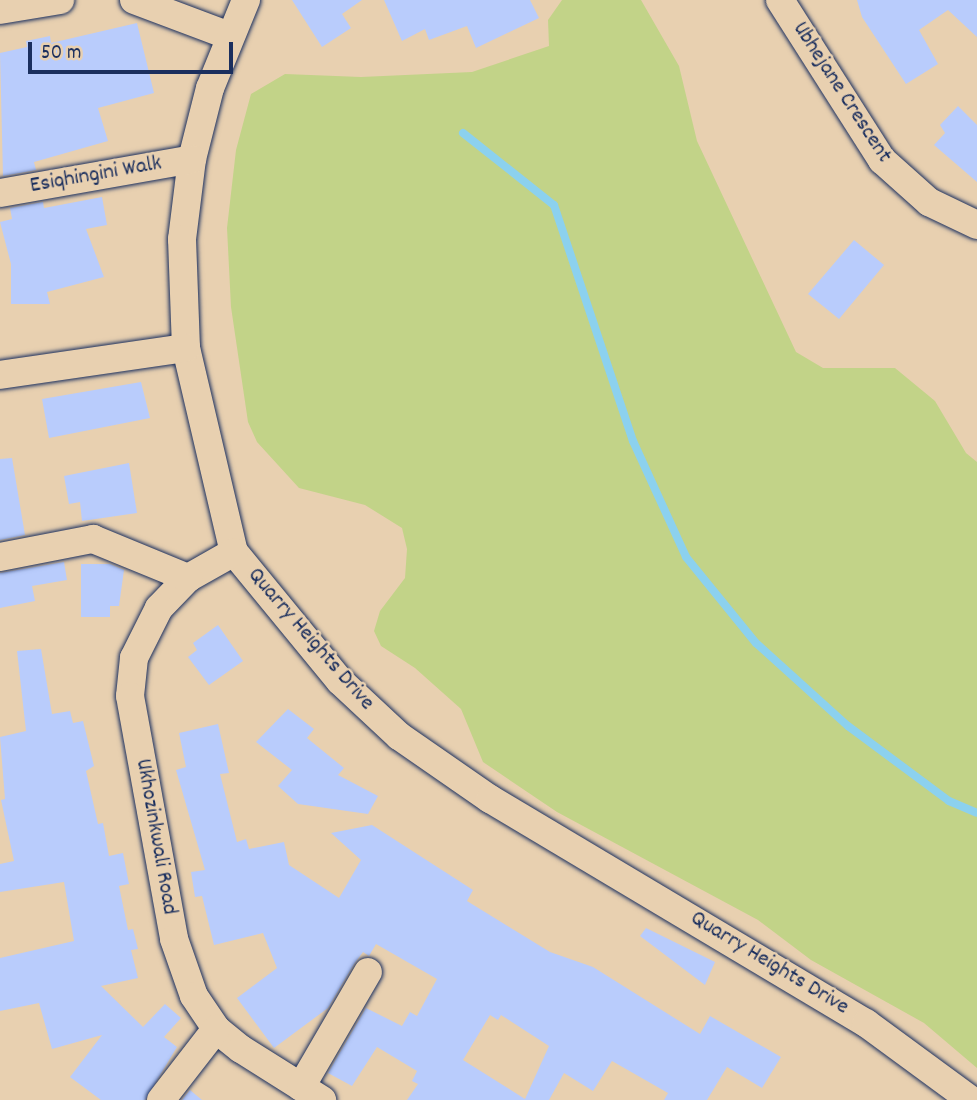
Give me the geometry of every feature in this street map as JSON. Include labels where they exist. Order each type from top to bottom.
[{"type":"street","points":[[0,10],[60,0]]},
{"type":"street","points":[[134,0],[230,36]]},
{"type":"street","name":"Quarry Heights Drive","points":[[246,0],[230,36],[191,159],[182,239],[186,348],[234,552],[340,681],[399,736],[490,799],[866,1023],[971,1100]]},
{"type":"street","name":"Ubhejane Crescent","points":[[780,0],[882,160],[929,202],[977,225]]},
{"type":"street","name":"Esiqhingini Walk","points":[[0,193],[191,159]]},
{"type":"street","points":[[0,375],[186,348]]},
{"type":"street","points":[[0,557],[93,539],[188,578]]},
{"type":"street","name":"Ukhozinkwali Road","points":[[234,552],[188,578],[146,628],[129,677],[130,696],[174,939],[194,996],[216,1029],[312,1093]]},
{"type":"street","points":[[312,1093],[368,972]]},
{"type":"street","points":[[161,1100],[216,1029]]},
{"type":"green space","points":[[562,0],[641,0],[679,66],[697,141],[796,352],[823,368],[895,368],[935,401],[966,453],[977,462],[977,1068],[924,1023],[811,960],[758,920],[557,812],[483,762],[461,709],[415,668],[381,646],[374,631],[380,611],[405,578],[407,549],[402,528],[365,505],[299,488],[257,442],[248,422],[231,307],[227,228],[236,150],[251,94],[285,74],[361,77],[472,72],[549,46],[548,20]]},
{"type":"building","points":[[292,0],[362,0],[342,14],[351,28],[322,47]]},
{"type":"building","points":[[384,0],[530,0],[539,18],[476,48],[467,26],[429,40],[425,29],[402,41]]},
{"type":"building","points":[[857,0],[977,0],[977,37],[948,10],[919,30],[938,64],[906,84],[862,17]]},
{"type":"building","points":[[137,23],[154,93],[98,108],[108,141],[34,162],[36,170],[3,176],[0,53],[27,47],[26,41],[50,36],[51,43]]},
{"type":"building","points":[[958,106],[977,125],[977,182],[934,145],[945,133],[940,125]]},
{"type":"building","points":[[102,197],[107,225],[86,229],[104,277],[47,292],[50,304],[11,304],[11,264],[0,222],[12,219],[10,208],[43,202],[44,208]]},
{"type":"building","points":[[854,240],[884,265],[839,319],[808,294]]},
{"type":"building","points":[[141,382],[150,418],[49,438],[42,399]]},
{"type":"building","points":[[12,458],[25,535],[0,540],[0,459]]},
{"type":"building","points":[[129,463],[137,513],[82,521],[80,502],[69,504],[64,476]]},
{"type":"building","points":[[64,562],[67,580],[32,586],[35,601],[0,608],[0,573]]},
{"type":"building","points":[[81,564],[110,564],[124,570],[119,606],[110,606],[110,617],[81,617]]},
{"type":"building","points":[[218,625],[243,661],[209,685],[188,657],[197,650],[193,643]]},
{"type":"building","points":[[41,649],[52,714],[70,711],[73,723],[83,721],[94,766],[86,771],[98,824],[103,823],[109,856],[123,853],[129,884],[119,886],[128,930],[133,929],[138,949],[131,950],[138,978],[101,986],[143,1027],[165,1004],[181,1018],[164,1037],[177,1047],[145,1100],[101,1100],[70,1077],[102,1035],[52,1049],[39,1003],[0,1011],[0,958],[74,941],[64,882],[0,892],[0,864],[14,861],[1,800],[5,799],[0,737],[26,731],[17,651]]},
{"type":"building","points":[[288,709],[314,729],[307,738],[344,768],[338,775],[378,796],[368,814],[298,804],[278,786],[292,770],[256,742]]},
{"type":"building","points":[[218,724],[229,773],[220,774],[237,842],[246,839],[249,849],[284,842],[289,865],[339,898],[361,860],[331,833],[372,825],[473,890],[467,901],[550,952],[593,967],[700,1034],[710,1016],[781,1057],[762,1088],[727,1067],[707,1100],[664,1100],[668,1093],[612,1061],[593,1091],[564,1073],[549,1100],[407,1100],[418,1084],[412,1081],[417,1071],[377,1047],[352,1086],[328,1073],[366,1008],[402,1026],[410,1012],[417,1016],[437,979],[376,944],[369,956],[363,952],[354,964],[328,1008],[274,1048],[237,998],[277,968],[263,933],[214,945],[202,896],[195,897],[191,872],[205,870],[176,770],[186,767],[179,733]],"holes":[[[490,1015],[498,1020],[501,1015],[549,1046],[525,1099],[463,1060]]]},
{"type":"building","points":[[646,928],[715,962],[705,985],[640,936]]},
{"type":"building","points":[[190,1090],[202,1100],[182,1100]]},
{"type":"waterway","points":[[463,133],[554,205],[633,441],[686,557],[756,643],[848,726],[949,801],[977,813]]}]
